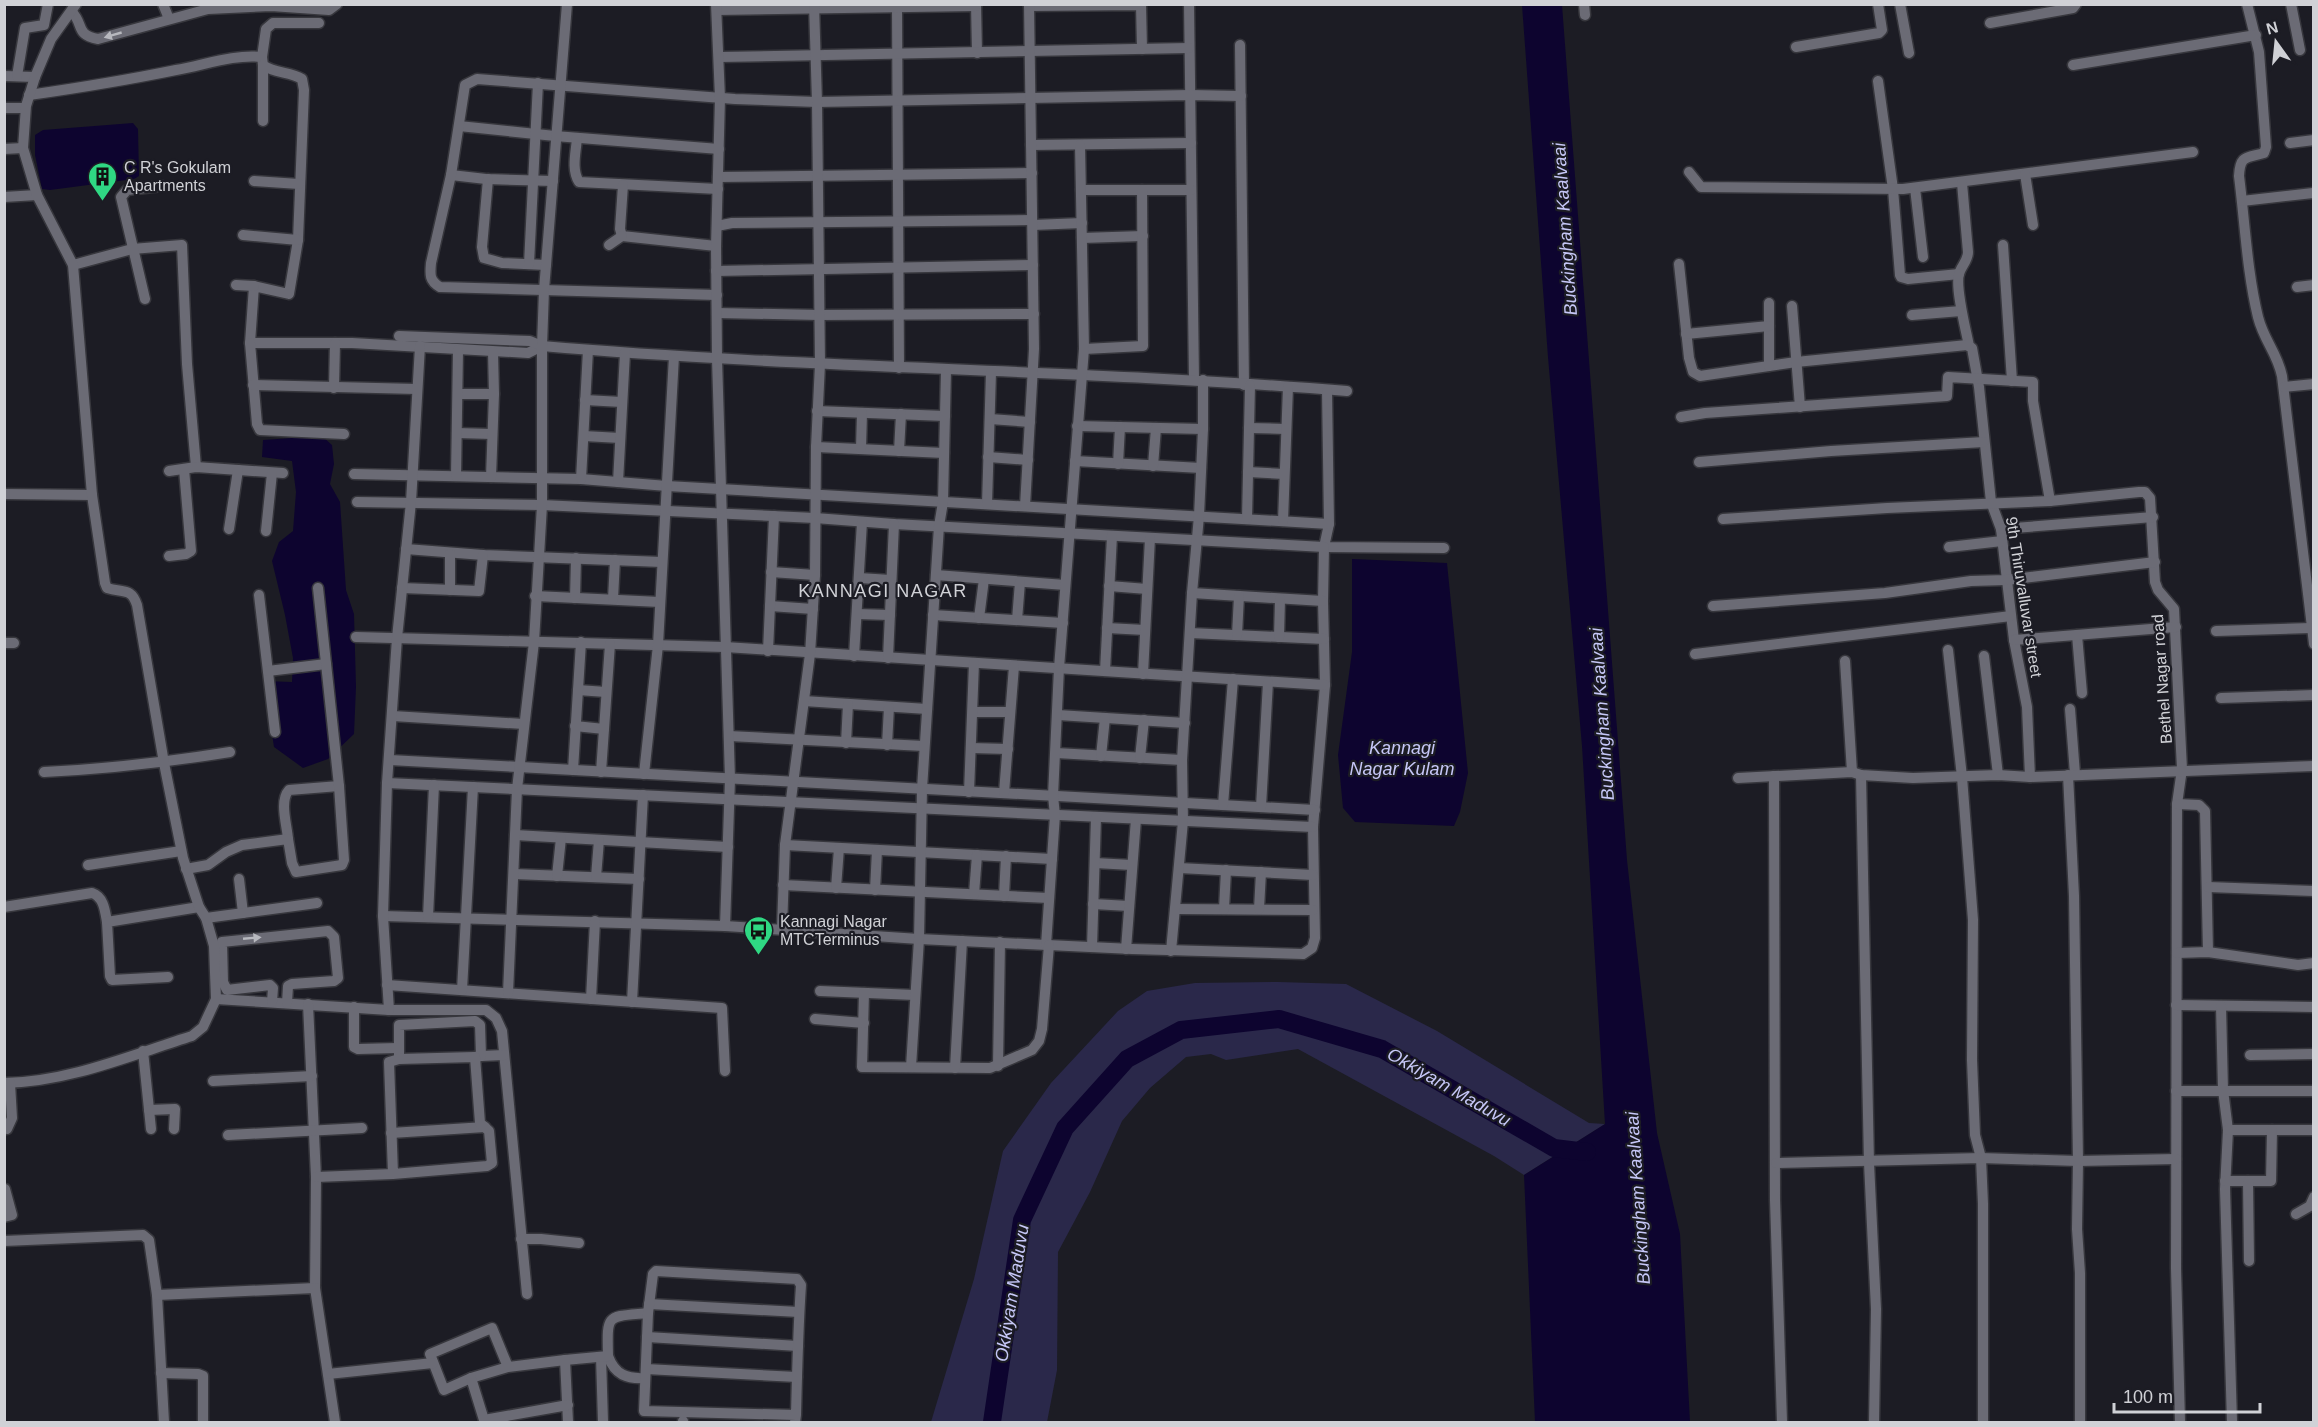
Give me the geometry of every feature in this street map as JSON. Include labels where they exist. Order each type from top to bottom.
[{"type":"street","points":[[17,76],[25,28],[44,25],[48,4]]},
{"type":"street","points":[[163,4],[169,19]]},
{"type":"street","points":[[74,8],[80,30],[87,37],[98,39],[208,9],[271,6],[329,10],[337,4]]},
{"type":"street","points":[[508,993],[518,767],[534,642],[542,505],[544,290],[567,4]]},
{"type":"street","points":[[1025,506],[1034,315],[1029,5],[1141,4],[1142,49]]},
{"type":"street","points":[[1171,951],[1183,821],[1182,760],[1203,429],[1198,380],[1191,190],[1189,4]]},
{"type":"street","points":[[1796,47],[1879,33],[1882,30],[1878,4]]},
{"type":"street","points":[[1900,4],[1909,53]]},
{"type":"street","points":[[1990,23],[2073,8],[2076,4]]},
{"type":"street","points":[[2247,4],[2256,36],[2261,69],[2266,147],[2264,153],[2241,161],[2239,176],[2258,316],[2266,340],[2279,360],[2284,387],[2313,644]]},
{"type":"street","points":[[2291,4],[2300,50]]},
{"type":"street","points":[[725,926],[730,779],[717,359],[716,246],[720,98],[716,7],[976,5],[977,53]]},
{"type":"street","points":[[782,928],[785,845],[810,654],[815,575],[820,315],[818,102],[814,6]]},
{"type":"street","points":[[897,7],[899,368]]},
{"type":"street","points":[[7,1129],[12,1121],[7,1083],[33,1082],[67,1076],[192,1036],[203,1027],[216,999],[214,946],[181,851],[137,605],[134,596],[129,592],[107,588],[105,584],[92,495],[72,265],[37,195],[23,147],[26,108],[35,77],[51,39],[74,8]]},
{"type":"street","points":[[263,121],[263,61],[266,29],[273,23],[319,23]]},
{"type":"street","points":[[2073,64],[2256,36]]},
{"type":"street","points":[[1240,45],[1249,428],[1247,519]]},
{"type":"street","points":[[719,57],[1190,48]]},
{"type":"street","points":[[29,95],[215,63],[241,55],[263,61],[271,71],[294,74],[302,80],[304,90],[297,240],[289,294],[254,286],[236,285]]},
{"type":"street","points":[[4,76],[35,77]]},
{"type":"street","points":[[717,295],[440,287],[433,283],[430,275],[431,263],[451,175],[465,85],[477,79],[720,98],[818,102],[1240,96]]},
{"type":"street","points":[[1878,81],[1893,189],[1901,277],[1908,279],[1959,274],[1968,258],[1962,183]]},
{"type":"street","points":[[530,264],[538,83]]},
{"type":"street","points":[[4,108],[26,108]]},
{"type":"street","points":[[459,126],[577,138],[719,148]]},
{"type":"street","points":[[577,138],[574,164],[579,182],[718,189]]},
{"type":"street","points":[[2290,143],[2313,140]]},
{"type":"street","points":[[1031,145],[1191,143]]},
{"type":"street","points":[[864,993],[862,1067],[983,1069],[998,1066],[1032,1050],[1039,1041],[1042,1029],[1055,815],[1053,796],[1059,668],[1084,349],[1080,145]]},
{"type":"street","points":[[4,149],[23,147]]},
{"type":"street","points":[[1689,172],[1701,187],[1893,189],[1962,183],[2193,152]]},
{"type":"street","points":[[718,177],[1032,173]]},
{"type":"street","points":[[2025,174],[2033,225]]},
{"type":"street","points":[[451,175],[553,181]]},
{"type":"street","points":[[489,179],[482,247],[484,258],[502,263],[546,265]]},
{"type":"street","points":[[254,181],[298,184]]},
{"type":"street","points":[[622,236],[620,229],[623,185]]},
{"type":"street","points":[[145,299],[121,197],[127,190],[162,186]]},
{"type":"street","points":[[1915,188],[1923,257]]},
{"type":"street","points":[[1081,190],[1191,190]]},
{"type":"street","points":[[1084,349],[1143,346],[1142,190]]},
{"type":"street","points":[[2242,201],[2313,193]]},
{"type":"street","points":[[4,197],[37,195]]},
{"type":"street","points":[[717,226],[898,221],[1082,223]]},
{"type":"street","points":[[243,235],[297,240]]},
{"type":"street","points":[[609,245],[622,236],[716,246]]},
{"type":"street","points":[[1083,237],[1143,236]]},
{"type":"street","points":[[72,265],[132,249],[182,245],[187,364],[196,467]]},
{"type":"street","points":[[2003,245],[2012,381]]},
{"type":"street","points":[[1679,264],[1689,358],[1693,372],[1700,376],[1796,362],[1969,346]]},
{"type":"street","points":[[717,270],[1033,265]]},
{"type":"street","name":"9th Thiruvalluvar street","points":[[1959,274],[1961,311],[1969,346],[1973,351],[1979,383],[1991,502],[2002,535],[2014,640],[2027,707],[2030,777]]},
{"type":"street","points":[[2297,287],[2313,285]]},
{"type":"street","points":[[254,286],[250,343],[257,424],[260,430],[344,434]]},
{"type":"street","points":[[1769,303],[1769,366]]},
{"type":"street","points":[[1792,306],[1800,407]]},
{"type":"street","points":[[1912,315],[1961,311]]},
{"type":"street","points":[[717,313],[1034,315]]},
{"type":"street","points":[[1686,334],[1769,326]]},
{"type":"street","points":[[399,336],[530,341],[542,346],[717,359],[1198,380],[1347,391]]},
{"type":"street","points":[[250,343],[420,346],[528,353],[542,346]]},
{"type":"street","points":[[334,387],[335,343]]},
{"type":"street","points":[[389,1010],[383,916],[387,783],[397,638],[411,502],[420,346]]},
{"type":"street","points":[[456,476],[458,350]]},
{"type":"street","points":[[581,479],[588,350]]},
{"type":"street","points":[[491,477],[493,352]]},
{"type":"street","points":[[618,482],[625,352]]},
{"type":"street","points":[[644,774],[658,645],[674,356]]},
{"type":"street","points":[[910,1067],[919,939],[921,789],[939,526],[943,502],[946,370]]},
{"type":"street","points":[[987,504],[991,372]]},
{"type":"street","points":[[1681,417],[1705,413],[1947,396],[1948,377],[1979,383],[2033,382],[2033,400],[2050,501],[1991,502],[1723,519]]},
{"type":"street","points":[[2284,387],[2313,384]]},
{"type":"street","points":[[253,385],[417,389]]},
{"type":"street","points":[[1282,521],[1288,387]]},
{"type":"street","points":[[383,916],[512,918],[782,928],[919,939],[1171,951],[1302,954],[1312,948],[1315,939],[1313,827],[1325,685],[1324,547],[1329,524],[1327,390]]},
{"type":"street","points":[[458,394],[494,394]]},
{"type":"street","points":[[585,400],[622,402]]},
{"type":"street","points":[[817,411],[945,416]]},
{"type":"street","points":[[861,448],[862,413]]},
{"type":"street","points":[[899,451],[901,414]]},
{"type":"street","points":[[990,419],[1030,422]]},
{"type":"street","points":[[1077,426],[1203,429]]},
{"type":"street","points":[[1118,464],[1120,427]]},
{"type":"street","points":[[1153,465],[1156,428]]},
{"type":"street","points":[[1249,428],[1286,429]]},
{"type":"street","points":[[457,433],[492,434]]},
{"type":"street","points":[[584,436],[620,438]]},
{"type":"street","points":[[1699,462],[1831,450],[1984,442]]},
{"type":"street","points":[[816,447],[944,453]]},
{"type":"street","points":[[988,457],[1028,460]]},
{"type":"street","points":[[1075,461],[1201,468]]},
{"type":"street","points":[[169,471],[196,467],[277,473],[266,531]]},
{"type":"street","points":[[168,556],[186,554],[191,551],[184,469]]},
{"type":"street","points":[[229,529],[238,470]]},
{"type":"street","points":[[1248,472],[1284,474]]},
{"type":"street","points":[[354,474],[581,479],[815,495],[1329,524]]},
{"type":"street","name":"Bethel Nagar road","points":[[2050,501],[2145,492],[2150,498],[2155,582],[2158,590],[2174,609],[2182,770],[2177,804],[2176,1005],[2180,1422]]},
{"type":"street","points":[[4,494],[92,495]]},
{"type":"street","points":[[357,502],[542,505],[1324,547],[1444,548]]},
{"type":"street","points":[[768,651],[774,516]]},
{"type":"street","points":[[1949,547],[2002,535],[2152,517]]},
{"type":"street","points":[[854,656],[862,522]]},
{"type":"street","points":[[888,658],[894,524]]},
{"type":"street","points":[[1105,671],[1112,536]]},
{"type":"street","points":[[1143,674],[1150,538]]},
{"type":"street","points":[[406,549],[450,554],[662,562]]},
{"type":"street","points":[[450,554],[450,590]]},
{"type":"street","points":[[402,588],[480,591],[483,555]]},
{"type":"street","points":[[575,598],[576,558]]},
{"type":"street","points":[[613,599],[615,560]]},
{"type":"street","points":[[1713,606],[1885,593],[1971,581],[2006,580],[2155,562]]},
{"type":"street","points":[[771,572],[815,575]]},
{"type":"street","points":[[936,575],[1065,585]]},
{"type":"street","points":[[859,579],[891,580]]},
{"type":"street","points":[[980,618],[984,579]]},
{"type":"street","points":[[1017,620],[1020,582]]},
{"type":"street","points":[[1109,586],[1147,589]]},
{"type":"street","points":[[318,588],[339,786],[344,860],[342,865],[296,872],[288,839],[284,800],[286,793],[289,790],[339,786]]},
{"type":"street","points":[[1192,593],[1323,601]]},
{"type":"street","points":[[259,595],[275,732]]},
{"type":"street","points":[[535,596],[660,602]]},
{"type":"street","points":[[1237,635],[1239,596]]},
{"type":"street","points":[[1279,637],[1280,599]]},
{"type":"street","points":[[770,606],[813,609]]},
{"type":"street","points":[[857,614],[890,615]]},
{"type":"street","points":[[933,615],[1063,623]]},
{"type":"street","points":[[1695,654],[2011,616]]},
{"type":"street","points":[[2014,640],[2176,627]]},
{"type":"street","points":[[1107,628],[1145,630]]},
{"type":"street","points":[[2216,631],[2311,628]]},
{"type":"street","points":[[1190,633],[1324,639]]},
{"type":"street","points":[[2078,635],[2082,693]]},
{"type":"street","points":[[356,637],[725,647],[1325,685]]},
{"type":"street","points":[[573,770],[581,642]]},
{"type":"street","points":[[601,772],[610,644]]},
{"type":"street","points":[[1948,650],[1962,777],[1973,920],[1972,1060],[1975,1135],[1981,1158],[1983,1204],[1983,1422]]},
{"type":"street","points":[[1983,656],[1998,775]]},
{"type":"street","points":[[1845,661],[1856,773],[1876,1310],[1874,1422]]},
{"type":"street","points":[[969,792],[974,663]]},
{"type":"street","points":[[268,671],[326,664]]},
{"type":"street","points":[[1004,793],[1014,666]]},
{"type":"street","points":[[1223,805],[1233,679]]},
{"type":"street","points":[[1261,807],[1268,682]]},
{"type":"street","points":[[578,690],[606,692]]},
{"type":"street","points":[[2221,698],[2313,695]]},
{"type":"street","points":[[804,701],[927,709]]},
{"type":"street","points":[[846,743],[848,704]]},
{"type":"street","points":[[887,745],[889,707]]},
{"type":"street","points":[[2070,708],[2078,1161],[2077,1229],[2080,1273],[2080,1422]]},
{"type":"street","points":[[973,712],[1010,712]]},
{"type":"street","points":[[1058,715],[1185,723]]},
{"type":"street","points":[[393,716],[524,724]]},
{"type":"street","points":[[1101,756],[1105,718]]},
{"type":"street","points":[[1140,758],[1144,720]]},
{"type":"street","points":[[575,726],[604,729]]},
{"type":"street","points":[[729,736],[924,746]]},
{"type":"street","points":[[971,748],[1008,749]]},
{"type":"street","points":[[44,772],[164,763],[230,752]]},
{"type":"street","points":[[1056,753],[1182,760]]},
{"type":"street","points":[[390,760],[1315,810]]},
{"type":"street","points":[[1738,778],[1856,773],[1913,778],[1998,775],[2030,777],[2313,766]]},
{"type":"street","points":[[1774,776],[1775,1200],[1782,1422]]},
{"type":"street","points":[[387,783],[1313,827]]},
{"type":"street","points":[[428,916],[435,785]]},
{"type":"street","points":[[462,990],[472,787]]},
{"type":"street","points":[[632,1002],[643,795]]},
{"type":"street","points":[[2177,804],[2199,805],[2205,811],[2208,952]]},
{"type":"street","points":[[1092,947],[1096,817]]},
{"type":"street","points":[[1126,949],[1136,819]]},
{"type":"street","points":[[515,835],[728,847]]},
{"type":"street","points":[[556,876],[561,838]]},
{"type":"street","points":[[186,869],[208,865],[226,852],[242,846],[288,839]]},
{"type":"street","points":[[596,877],[599,840]]},
{"type":"street","points":[[785,845],[1052,859]]},
{"type":"street","points":[[836,888],[839,848]]},
{"type":"street","points":[[875,890],[877,850]]},
{"type":"street","points":[[88,866],[181,851]]},
{"type":"street","points":[[974,894],[977,855]]},
{"type":"street","points":[[1004,896],[1006,856]]},
{"type":"street","points":[[1095,863],[1132,865]]},
{"type":"street","points":[[1179,868],[1313,874]]},
{"type":"street","points":[[1224,909],[1226,870]]},
{"type":"street","points":[[1259,909],[1261,872]]},
{"type":"street","points":[[514,874],[639,879]]},
{"type":"street","points":[[239,879],[243,913]]},
{"type":"street","points":[[783,885],[1049,898]]},
{"type":"street","points":[[2208,887],[2313,891]]},
{"type":"street","points":[[4,907],[92,893],[98,895],[102,901],[107,922],[112,980],[168,977]]},
{"type":"street","points":[[206,918],[317,903]]},
{"type":"street","points":[[1093,904],[1129,906]]},
{"type":"street","points":[[107,922],[199,908]]},
{"type":"street","points":[[1175,909],[1313,910]]},
{"type":"street","points":[[591,999],[595,921]]},
{"type":"street","points":[[331,932],[334,937],[338,978],[334,981],[270,985],[227,990],[223,982],[222,942],[331,932]]},
{"type":"street","points":[[955,1068],[962,941]]},
{"type":"street","points":[[998,1066],[999,942]]},
{"type":"street","points":[[2177,953],[2208,952],[2298,964],[2313,963]]},
{"type":"street","points":[[287,1003],[288,986],[292,984]]},
{"type":"street","points":[[270,985],[273,988],[272,1002]]},
{"type":"street","points":[[387,985],[722,1008],[725,1071]]},
{"type":"street","points":[[820,991],[915,995]]},
{"type":"street","points":[[216,999],[389,1010],[486,1010],[496,1018],[502,1031],[527,1294]]},
{"type":"street","points":[[308,1004],[316,1177],[315,1288],[335,1422]]},
{"type":"street","points":[[2176,1005],[2313,1007]]},
{"type":"street","points":[[2221,1006],[2223,1090],[2228,1130],[2225,1181],[2232,1422]]},
{"type":"street","points":[[354,1007],[354,1047],[358,1049],[398,1054],[504,1055]]},
{"type":"street","points":[[815,1019],[864,1023]]},
{"type":"street","points":[[316,1177],[393,1174],[487,1166],[492,1163],[489,1131],[480,1123],[478,1056],[480,1024],[475,1021],[399,1025],[398,1054],[388,1064],[393,1174]]},
{"type":"street","points":[[143,1051],[151,1129]]},
{"type":"street","points":[[2250,1055],[2313,1054]]},
{"type":"street","points":[[213,1081],[312,1076]]},
{"type":"street","points":[[2176,1091],[2313,1091]]},
{"type":"street","points":[[149,1110],[175,1109],[174,1130]]},
{"type":"street","points":[[391,1133],[485,1127]]},
{"type":"street","points":[[228,1135],[362,1128]]},
{"type":"street","points":[[2228,1130],[2313,1130]]},
{"type":"street","points":[[2225,1181],[2269,1182],[2272,1178],[2272,1130]]},
{"type":"street","points":[[1776,1163],[1981,1158],[2078,1161],[2176,1159]]},
{"type":"street","points":[[2248,1181],[2249,1261]]},
{"type":"street","points":[[4,1217],[12,1215],[5,1189]]},
{"type":"street","points":[[2296,1214],[2310,1206],[2313,1197]]},
{"type":"street","points":[[4,1241],[143,1235],[151,1244],[157,1295],[164,1422]]},
{"type":"street","points":[[522,1239],[579,1243]]},
{"type":"street","points":[[656,1271],[797,1279],[801,1286],[799,1312],[795,1419],[723,1418],[644,1411],[648,1308],[653,1274],[656,1271]]},
{"type":"street","points":[[157,1295],[315,1288]]},
{"type":"street","points":[[603,1422],[608,1325],[613,1318],[648,1308],[799,1312]]},
{"type":"street","points":[[508,1367],[492,1328],[430,1354],[444,1390],[471,1378],[508,1367],[605,1357]]},
{"type":"street","points":[[647,1337],[798,1346]]},
{"type":"street","points":[[605,1357],[622,1376],[631,1378],[646,1374],[797,1377]]},
{"type":"street","points":[[564,1360],[568,1422]]},
{"type":"street","points":[[328,1374],[433,1363]]},
{"type":"street","points":[[161,1373],[202,1376],[203,1422]]},
{"type":"street","points":[[471,1378],[483,1420],[568,1405]]},
{"type":"shaded area","points":[[1195,983],[1346,984],[1437,1031],[1589,1123],[1605,1124],[1524,1175],[1494,1156],[1298,1049],[1226,1060],[1211,1054],[1186,1057],[1150,1088],[1122,1121],[1090,1192],[1058,1252],[1057,1370],[1047,1422],[931,1422],[974,1279],[1003,1151],[1051,1083],[1118,1011],[1147,991]]},
{"type":"water","name":"Buckingham Kaalvaai","points":[[1522,5],[1562,5],[1627,860],[1657,1133],[1680,1234],[1690,1422],[1535,1422],[1524,1175],[1605,1124],[1582,746],[1548,357]]},
{"type":"water","points":[[133,123],[138,129],[139,176],[134,179],[50,190],[42,189],[35,155],[35,135],[43,130]]},
{"type":"water","points":[[322,436],[332,445],[334,464],[330,484],[340,502],[346,590],[354,614],[356,687],[354,734],[328,759],[303,768],[274,747],[264,681],[292,682],[293,658],[272,561],[279,542],[293,531],[296,492],[292,461],[262,457],[263,440]]},
{"type":"water","name":"Kannagi Nagar Kulam","points":[[1352,559],[1447,563],[1468,773],[1460,812],[1454,826],[1355,822],[1343,808],[1338,755],[1352,652]]},
{"type":"waterway","name":"Okkiyam Maduvu","points":[[992,1422],[1022,1220],[1065,1128],[1127,1059],[1181,1030],[1279,1019],[1382,1049],[1554,1148],[1587,1152]]},
{"type":"place","name":"C R's Gokulam Apartments","points":[[103,202]]},
{"type":"place","name":"Kannagi Nagar MTCTerminus","points":[[759,956]]},
{"type":"district","name":"KANNAGI NAGAR","points":[[883,591]]}]
